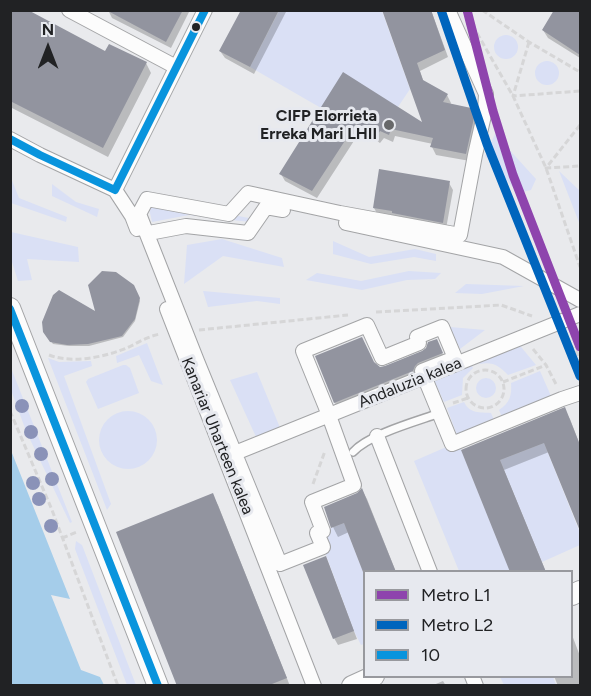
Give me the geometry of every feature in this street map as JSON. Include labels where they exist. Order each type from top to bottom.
[{"type":"main road","points":[[10,308],[158,686]]},
{"type":"main road","points":[[352,686],[370,678]]},
{"type":"street","points":[[69,10],[176,67]]},
{"type":"street","points":[[10,139],[115,190],[205,10]]},
{"type":"street","points":[[448,10],[486,94],[485,111],[460,235],[248,194],[229,214],[147,199],[139,214],[280,564],[323,547],[316,533],[323,531],[312,502],[354,485],[303,351],[367,325],[382,358],[419,343],[417,337],[442,327],[455,358],[422,371],[452,444],[580,393]]},
{"type":"street","name":"Kanariar Uharteen kalea","points":[[115,190],[132,216],[314,686]]},
{"type":"street","points":[[149,233],[186,226],[248,232],[266,207],[503,257],[580,300]]},
{"type":"street","name":"Andaluzia kalea","points":[[240,451],[331,422],[425,377],[580,314]]},
{"type":"street","points":[[377,436],[429,570]]},
{"type":"lane","points":[[353,452],[357,447],[377,436],[437,414]]},
{"type":"path","points":[[482,10],[580,72]]},
{"type":"path","points":[[475,30],[513,96],[546,168],[580,267]]},
{"type":"path","points":[[513,96],[530,42]]},
{"type":"path","points":[[513,96],[580,91]]},
{"type":"path","points":[[546,168],[580,125]]},
{"type":"path","points":[[546,168],[580,166]]},
{"type":"path","points":[[27,351],[35,347],[50,356],[61,359],[96,356],[112,353],[163,334]]},
{"type":"path","points":[[577,352],[580,360]]},
{"type":"path","points":[[503,382],[546,365],[558,388]]},
{"type":"path","points":[[484,370],[496,373],[503,382],[505,390],[500,402],[495,406],[483,408],[472,403],[468,398],[466,386],[468,380],[477,372],[484,370]]},
{"type":"path","points":[[451,404],[468,398]]},
{"type":"path","points":[[10,411],[62,538],[118,686]]},
{"type":"path","points":[[311,489],[331,422]]},
{"type":"path","points":[[62,538],[78,532]]},
{"type":"shaded area","points":[[279,11],[382,11],[410,89],[398,107],[321,108],[250,67]]},
{"type":"shaded area","points":[[506,35],[515,38],[518,47],[515,56],[506,59],[497,56],[494,47],[497,38]]},
{"type":"shaded area","points":[[547,61],[556,64],[559,73],[556,82],[547,85],[538,82],[535,73],[538,64]]},
{"type":"shaded area","points":[[495,134],[536,179],[531,190],[518,193],[485,156]]},
{"type":"shaded area","points":[[559,171],[580,191],[580,225]]},
{"type":"shaded area","points":[[11,178],[19,198],[67,217],[66,222],[11,203]]},
{"type":"shaded area","points":[[52,184],[76,202],[99,209],[97,217],[52,196]]},
{"type":"shaded area","points":[[147,199],[249,218],[250,222],[189,215],[152,222]]},
{"type":"shaded area","points":[[11,232],[78,247],[79,262],[27,259],[32,280],[18,281],[11,259]]},
{"type":"shaded area","points":[[222,239],[282,258],[284,267],[223,256],[184,284],[187,245]]},
{"type":"shaded area","points":[[333,241],[369,257],[415,249],[436,254],[436,261],[414,257],[371,264],[333,254]]},
{"type":"shaded area","points":[[409,271],[441,273],[435,279],[407,280],[362,290],[306,280],[317,273],[361,281]]},
{"type":"shaded area","points":[[466,284],[524,286],[482,294],[455,293]]},
{"type":"shaded area","points":[[203,291],[280,298],[280,304],[257,301],[208,307]]},
{"type":"shaded area","points":[[450,327],[485,330],[460,349]]},
{"type":"shaded area","points":[[517,342],[536,365],[508,375],[496,365],[480,364],[477,358]]},
{"type":"shaded area","points":[[147,343],[163,385],[151,381],[139,355],[117,363],[116,356]]},
{"type":"shaded area","points":[[48,358],[59,362],[91,361],[92,366],[64,376],[111,504],[107,510]]},
{"type":"shaded area","points":[[470,362],[473,368],[463,378],[462,395],[444,402],[433,378]]},
{"type":"shaded area","points":[[123,365],[130,368],[139,393],[98,409],[86,382],[88,379]]},
{"type":"shaded area","points":[[11,368],[72,522],[70,523],[26,431],[11,390]]},
{"type":"shaded area","points":[[540,371],[551,396],[502,417],[499,410],[510,398],[511,383]]},
{"type":"shaded area","points":[[257,372],[281,430],[257,439],[230,380]]},
{"type":"shaded area","points":[[486,378],[493,381],[496,388],[493,395],[486,398],[479,395],[476,388],[479,381]]},
{"type":"shaded area","points":[[464,402],[469,409],[491,413],[494,420],[457,435],[447,408]]},
{"type":"shaded area","points":[[128,411],[139,413],[149,419],[155,429],[157,440],[155,451],[149,461],[139,467],[128,469],[117,467],[107,461],[101,451],[99,440],[101,429],[107,419],[117,413]]},
{"type":"shaded area","points":[[458,442],[510,570],[459,570],[414,461]]},
{"type":"shaded area","points":[[544,443],[580,533],[580,545],[542,562],[500,460]]},
{"type":"shaded area","points":[[344,523],[363,571],[363,644],[361,645],[354,631],[323,547],[323,531]]},
{"type":"shaded area","points":[[76,541],[82,545],[136,685],[127,685],[75,549]]},
{"type":"shaded area","points":[[500,678],[553,678],[556,685],[504,685]]},
{"type":"water","points":[[10,448],[70,599],[51,595],[81,670],[100,677],[104,685],[11,685]]},
{"type":"building","points":[[10,10],[28,10],[105,51],[109,44],[147,62],[103,148],[10,101]]},
{"type":"building","points":[[106,10],[183,10],[166,42]]},
{"type":"building","points":[[241,10],[279,10],[250,67],[219,51]]},
{"type":"building","points":[[382,10],[431,10],[445,50],[417,63],[423,80],[448,94],[443,102],[476,109],[466,154],[430,147],[433,138],[391,129],[389,135],[380,131],[376,137],[356,124],[312,191],[279,174],[343,72],[422,122]]},
{"type":"building","points":[[554,10],[580,10],[580,55],[542,30]]},
{"type":"building","points":[[379,169],[450,181],[443,223],[373,208]]},
{"type":"building","points":[[102,271],[116,272],[134,285],[140,298],[135,319],[122,336],[88,344],[67,345],[50,342],[43,332],[42,322],[53,295],[59,290],[95,311],[88,285]]},
{"type":"building","points":[[362,337],[374,362],[380,367],[422,351],[428,342],[437,339],[443,353],[418,363],[413,371],[334,403],[315,356]]},
{"type":"building","points":[[565,407],[580,445],[580,531],[544,443],[500,460],[545,570],[509,570],[461,450]]},
{"type":"building","points":[[362,488],[395,570],[363,570],[363,572],[344,523],[331,528],[324,507],[357,493]]},
{"type":"building","points":[[213,493],[287,678],[267,686],[177,686],[116,532]]},
{"type":"building","points":[[326,556],[354,631],[333,639],[303,565]]},
{"type":"metro line","name":"L2","points":[[441,10],[487,144],[580,376]]},
{"type":"metro line","name":"L1","points":[[467,10],[493,111],[513,175],[580,347]]},
{"type":"transit line","name":"10","points":[[10,139],[115,190],[205,10]]},
{"type":"transit line","name":"10","points":[[10,309],[158,686]]},
{"type":"place","name":"CIFP Elorrieta Erreka Mari LHII","points":[[389,125]]}]
